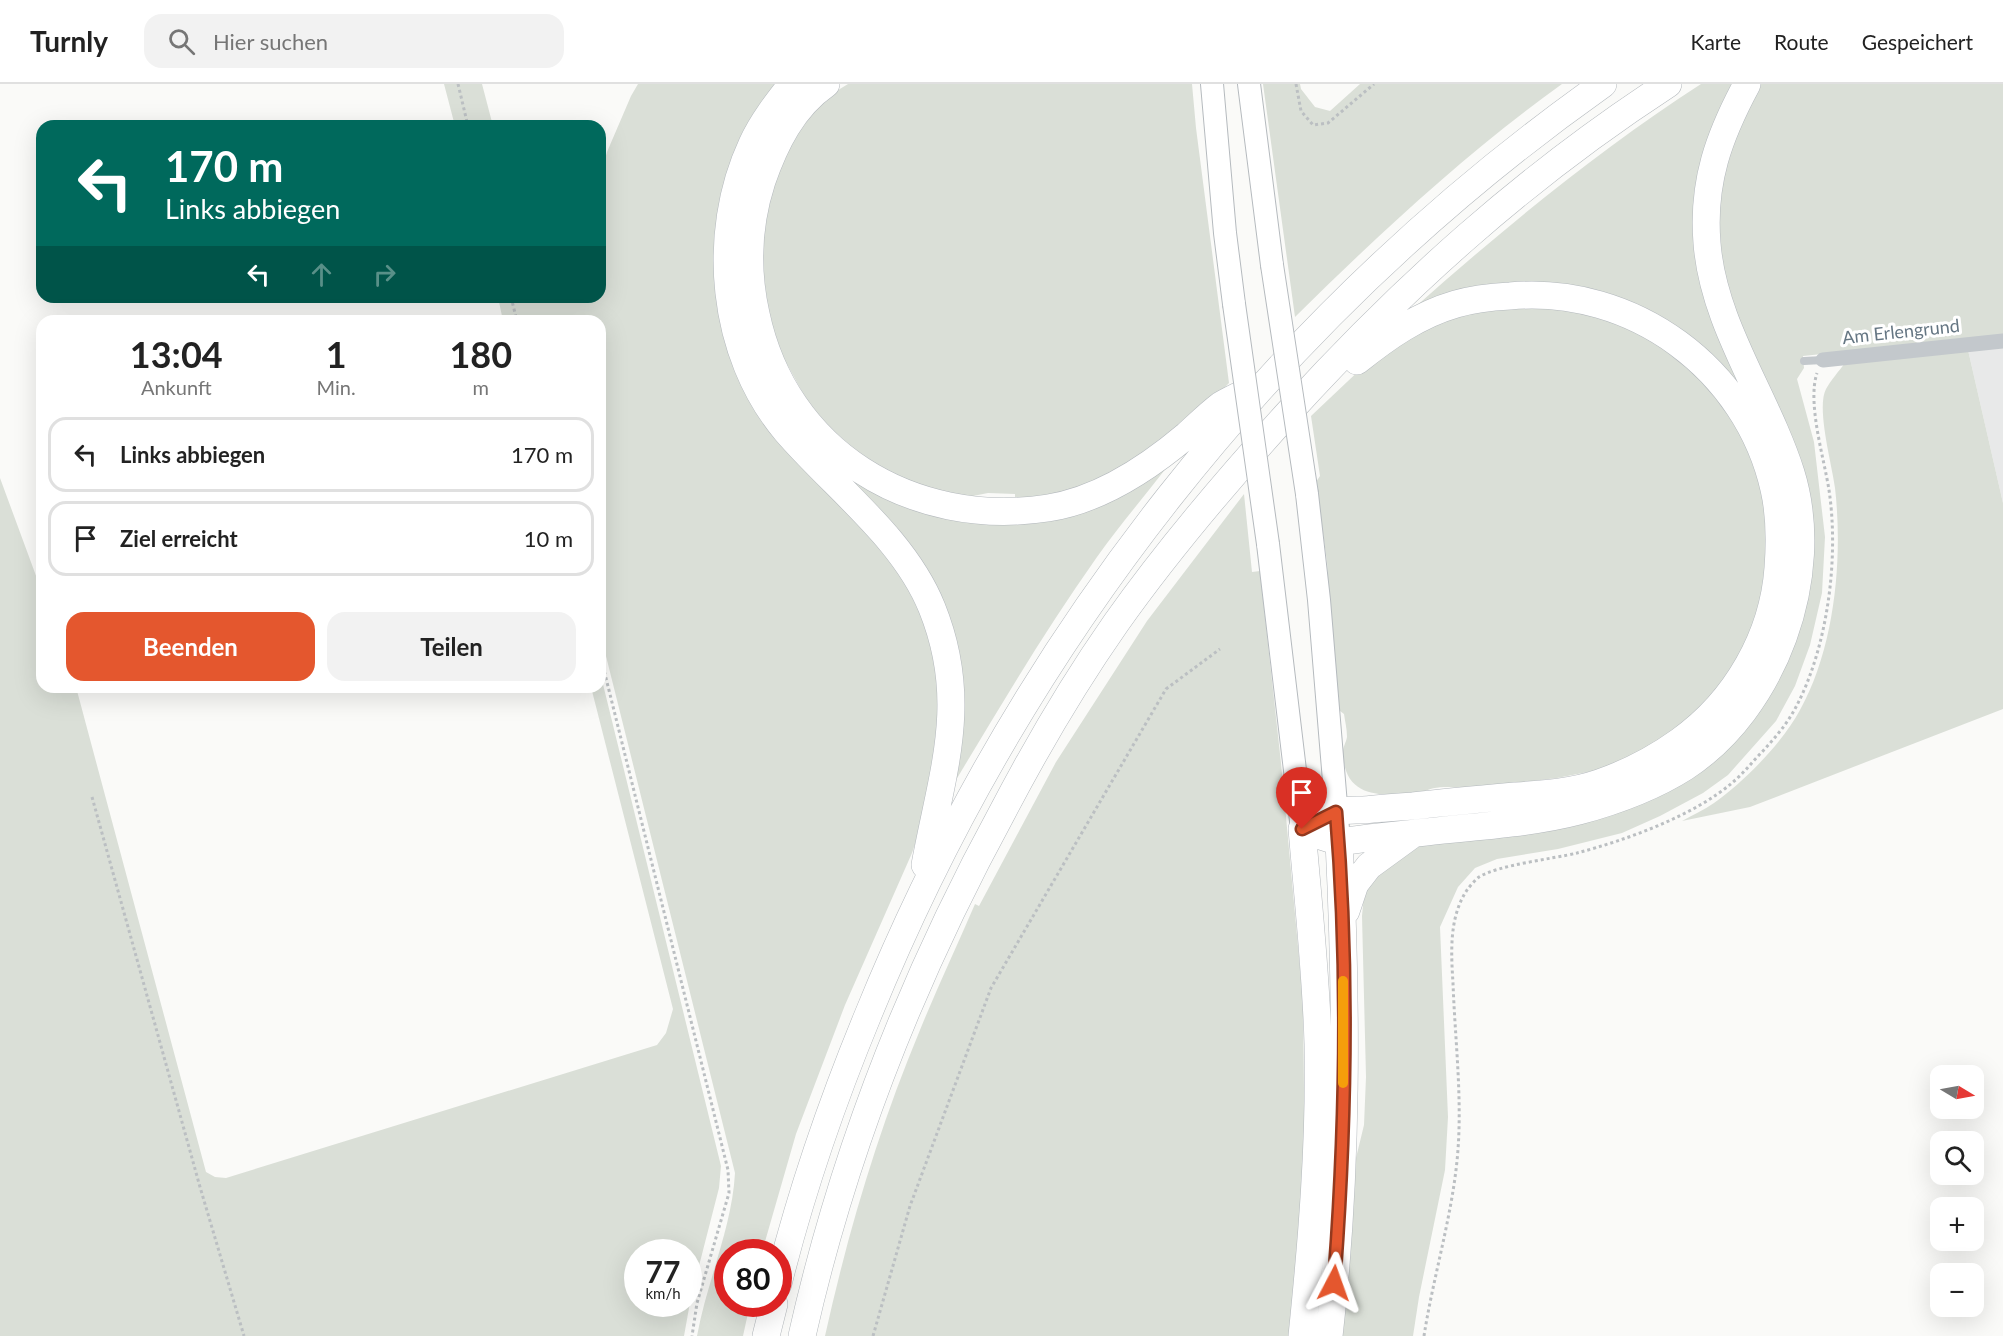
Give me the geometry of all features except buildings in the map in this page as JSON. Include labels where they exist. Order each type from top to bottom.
[{"type":"highway","points":[[792,84],[768,114],[752,144],[739,178],[728,235],[727,271],[730,306],[750,373],[764,400],[785,430],[872,521],[899,554],[918,581],[932,607],[942,635],[951,685],[950,741],[919,896]]},
{"type":"highway","points":[[826,84],[811,94],[792,118],[776,145],[756,198],[750,230],[752,296],[765,350],[778,381],[798,413],[823,440],[875,480],[926,501],[977,512],[1002,513],[1050,508],[1090,496],[1124,480],[1148,465],[1222,405],[1273,378]]},
{"type":"highway","points":[[791,1239],[814,1160],[835,1100],[919,896],[948,838],[1000,745],[1045,670],[1096,593],[1195,465],[1273,378],[1375,271],[1515,150],[1603,84]]},
{"type":"highway","points":[[802,1336],[833,1219],[858,1138],[885,1063],[946,920],[1022,774],[1072,690],[1116,624],[1224,484],[1322,375],[1404,292],[1516,194],[1605,125],[1668,84]]},
{"type":"highway","points":[[1302,829],[1339,841],[1551,818],[1605,804],[1643,790],[1686,766],[1726,733],[1755,694],[1780,648],[1794,606],[1799,562],[1799,516],[1792,477],[1777,434],[1726,321],[1718,297],[1707,244],[1710,174],[1726,125],[1747,84]]},
{"type":"highway","points":[[1302,829],[1336,812],[1549,793],[1596,784],[1634,770],[1656,757],[1682,740],[1710,715],[1737,683],[1756,652],[1774,603],[1780,539],[1775,492],[1768,467],[1759,441],[1739,406],[1709,368],[1677,342],[1637,317],[1613,308],[1566,297],[1538,294],[1458,303],[1413,322],[1387,337],[1355,362],[1322,375]]},
{"type":"highway","points":[[1302,829],[1318,1046],[1314,1194],[1302,1336]]},
{"type":"highway","points":[[1342,922],[1355,884],[1369,866],[1414,834]]},
{"type":"highway","points":[[1329,1336],[1343,1125],[1344,1020],[1339,841]]},
{"type":"highway","points":[[766,1336],[771,1317]]},
{"type":"main road","points":[[1212,84],[1225,233],[1268,544],[1302,829]]},
{"type":"main road","points":[[1248,84],[1317,580],[1339,841]]},
{"type":"street","name":"Am Erlengrund","points":[[1823,360],[2003,341]]},
{"type":"lane","name":"Am Erlengrund","points":[[1804,361],[1823,360]]},
{"type":"path","points":[[458,84],[467,120]]},
{"type":"path","points":[[1296,84],[1301,111],[1313,125],[1329,123],[1374,84]]},
{"type":"path","points":[[1424,1336],[1456,1162],[1459,1122],[1451,944],[1461,900],[1468,888],[1479,877],[1622,840],[1678,816],[1709,799],[1733,782],[1778,735],[1809,680],[1822,631],[1830,577],[1833,521],[1813,398],[1815,378],[1823,360]]},
{"type":"path","points":[[873,1336],[910,1206],[991,988],[1166,688],[1220,649]]},
{"type":"path","points":[[606,678],[728,1170],[729,1193],[697,1303],[692,1336]]},
{"type":"path","points":[[92,797],[197,1176],[244,1336]]},
{"type":"shaded area","points":[[444,84],[482,84],[491,120],[453,120]]},
{"type":"shaded area","points":[[638,84],[782,84],[719,239],[894,561],[924,611],[943,688],[925,815],[912,853],[845,1005],[796,1134],[766,1239],[723,1239],[733,1194],[735,1173],[606,656],[606,315],[502,315],[499,303],[606,303],[607,152]]},
{"type":"shaded area","points":[[848,84],[1192,84],[1229,383],[1197,416],[1157,450],[1074,493],[1015,504],[1015,494],[988,493],[963,498],[937,492],[886,471],[858,452],[809,405],[789,372],[769,317],[760,249],[777,162],[817,103]]},
{"type":"shaded area","points":[[1263,84],[1300,84],[1301,89],[1315,107],[1330,111],[1360,84],[1562,84],[1457,166],[1295,317]]},
{"type":"shaded area","points":[[1701,84],[1738,84],[1698,206],[1772,440],[1641,309],[1413,309],[1553,191],[1663,109]]},
{"type":"shaded area","points":[[1758,84],[2003,84],[2003,335],[1803,356],[1804,368],[1797,379],[1814,442],[1825,537],[1822,593],[1810,645],[1795,686],[1776,721],[1728,775],[1703,793],[1622,833],[1558,849],[1497,859],[1475,868],[1458,887],[1440,927],[1448,1117],[1445,1170],[1413,1336],[1340,1336],[1356,1158],[1364,1125],[1366,1077],[1362,916],[1368,881],[1418,844],[1553,825],[1788,653],[1734,317],[1715,227],[1720,174]]},
{"type":"shaded area","points":[[1554,303],[1655,336],[1733,412],[1768,494],[1765,601],[1731,679],[1674,734],[1608,768],[1557,778],[1465,789],[1442,787],[1422,793],[1395,795],[1370,792],[1360,788],[1352,781],[1346,770],[1343,755],[1347,731],[1344,714],[1336,708],[1327,562],[1316,482],[1320,476],[1311,416],[1366,364],[1458,311]]},
{"type":"shaded area","points":[[2003,347],[2003,503],[1968,350]]},
{"type":"shaded area","points":[[1968,350],[2003,503],[2003,709],[1750,807],[1682,821],[1710,806],[1726,794],[1773,748],[1800,710],[1821,659],[1834,602],[1838,543],[1835,488],[1824,423],[1823,398],[1826,389],[1845,363]]},
{"type":"shaded area","points":[[830,459],[963,517],[1167,467],[1078,584],[1024,667],[956,780],[952,779],[950,632]]},
{"type":"shaded area","points":[[0,478],[36,576],[36,693],[78,693],[206,1172],[215,1177],[226,1178],[657,1045],[666,1033],[673,1009],[593,693],[605,693],[721,1166],[719,1188],[702,1254],[702,1239],[624,1239],[624,1317],[687,1317],[684,1336],[0,1336]]},
{"type":"shaded area","points":[[1244,494],[1252,572],[1260,571],[1303,1000],[1305,1178],[1292,1336],[825,1336],[854,1219],[878,1142],[905,1067],[975,904],[979,906],[1056,762],[1147,621]]},
{"type":"shaded area","points":[[714,1270],[714,1317],[747,1317],[743,1336],[697,1336]]},
{"type":"slow traffic","points":[[1343,981],[1343,1083]]},
{"type":"route","points":[[1302,829],[1336,812],[1339,841],[1344,1020],[1343,1125],[1334,1283]]}]
